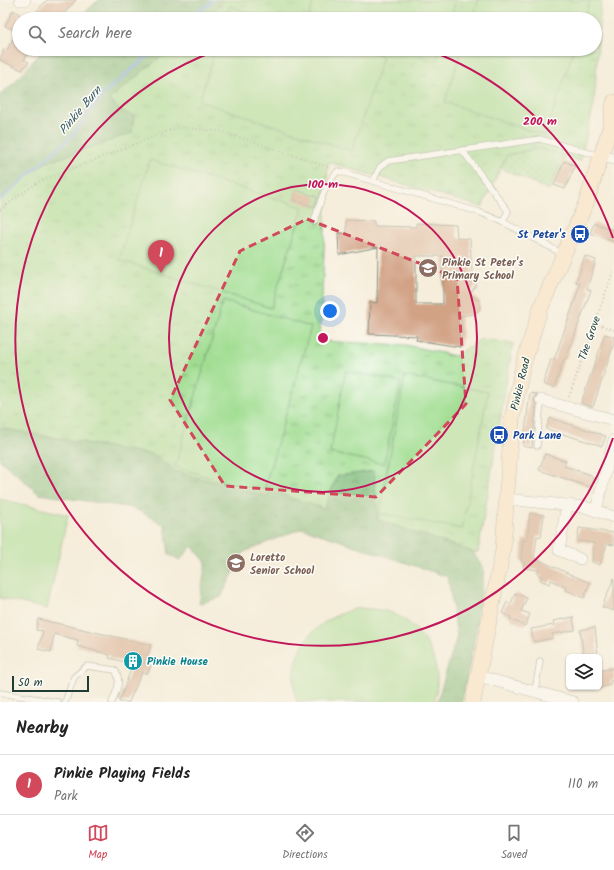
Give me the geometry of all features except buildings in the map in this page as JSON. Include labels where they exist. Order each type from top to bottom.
[{"type":"main road","name":"Pinkie Road","points":[[473,702],[503,550],[512,419],[523,365],[541,307],[586,203],[608,158],[610,128],[614,102]]},
{"type":"street","points":[[20,0],[25,0]]},
{"type":"street","points":[[541,400],[614,420]]},
{"type":"street","points":[[596,510],[614,440]]},
{"type":"street","points":[[506,500],[567,505],[596,510],[614,517]]},
{"type":"street","points":[[567,505],[559,550],[580,559]]},
{"type":"street","points":[[478,676],[573,702]]},
{"type":"lane","points":[[373,181],[380,167],[388,161],[540,139],[608,158]]},
{"type":"lane","points":[[462,150],[508,211],[503,222]]},
{"type":"lane","points":[[314,222],[322,193],[330,178],[338,170],[479,212],[503,222],[564,254]]},
{"type":"lane","points":[[537,446],[541,400]]},
{"type":"lane","points":[[535,691],[540,661]]},
{"type":"lane","points":[[65,702],[74,677],[87,666],[115,670],[119,677],[117,690],[112,702]]},
{"type":"lane","points":[[0,693],[36,700],[58,702]]},
{"type":"path","points":[[0,210],[38,182],[179,127],[224,132],[338,170]]},
{"type":"path","name":"The Grove","points":[[566,408],[594,323],[614,269]]},
{"type":"path","points":[[594,323],[614,330]]},
{"type":"highlighted area","points":[[307,219],[457,278],[466,404],[376,497],[225,486],[170,400],[240,251]]},
{"type":"green space","points":[[99,0],[601,0],[600,12],[85,12]]},
{"type":"green space","points":[[99,0],[224,0],[213,12],[85,12]]},
{"type":"green space","points":[[314,0],[456,0],[452,12],[310,12]]},
{"type":"green space","points":[[479,0],[590,0],[586,12],[475,12]]},
{"type":"green space","points":[[230,6],[248,12],[228,12]]},
{"type":"green space","points":[[38,56],[597,56],[594,105],[580,161],[538,148],[507,155],[482,207],[328,162],[320,341],[406,345],[455,356],[481,339],[513,343],[478,552],[464,554],[0,431],[0,95],[15,82]]},
{"type":"green space","points":[[38,56],[161,56],[109,99],[120,110],[134,116],[132,133],[45,163],[0,198],[0,95],[15,82]]},
{"type":"green space","points":[[214,56],[383,56],[352,151],[199,101]]},
{"type":"green space","points":[[420,56],[438,56],[436,61]]},
{"type":"green space","points":[[460,56],[572,56],[545,136],[445,102]]},
{"type":"green space","points":[[538,148],[565,156],[549,190],[501,168],[507,155]]},
{"type":"green space","points":[[150,160],[303,207],[271,308],[119,260]]},
{"type":"green space","points":[[223,301],[311,327],[263,493],[175,467]]},
{"type":"green space","points":[[346,371],[401,382],[384,464],[330,453]]},
{"type":"green space","points":[[405,376],[488,392],[462,529],[379,513]]},
{"type":"green space","points":[[0,428],[155,455],[175,471],[265,496],[271,491],[324,509],[337,476],[374,471],[378,520],[473,552],[484,570],[476,631],[462,702],[437,702],[457,636],[448,577],[302,528],[244,552],[221,597],[199,604],[206,562],[192,546],[180,560],[169,555],[165,525],[133,508],[39,494],[0,460]]},
{"type":"green space","points":[[0,499],[68,515],[47,609],[0,598]]},
{"type":"green space","points":[[359,608],[392,613],[404,619],[423,638],[435,662],[437,689],[434,702],[297,702],[294,685],[294,668],[298,654],[306,641],[315,629],[328,620]]},
{"type":"waterway","name":"Pinkie Burn","points":[[199,12],[213,0]]},
{"type":"waterway","name":"Pinkie Burn","points":[[0,200],[73,135],[103,94],[148,56]]},
{"type":"place","name":"St Peter's","points":[[580,234]]},
{"type":"place","name":"Pinkie St Peter's Primary School","points":[[428,268]]},
{"type":"place","name":"Pinkie Playing Fields","points":[[161,273]]},
{"type":"place","name":"Park Lane","points":[[499,435]]},
{"type":"place","name":"Loretto Senior School","points":[[236,563]]},
{"type":"place","name":"Pinkie House","points":[[133,661]]}]
